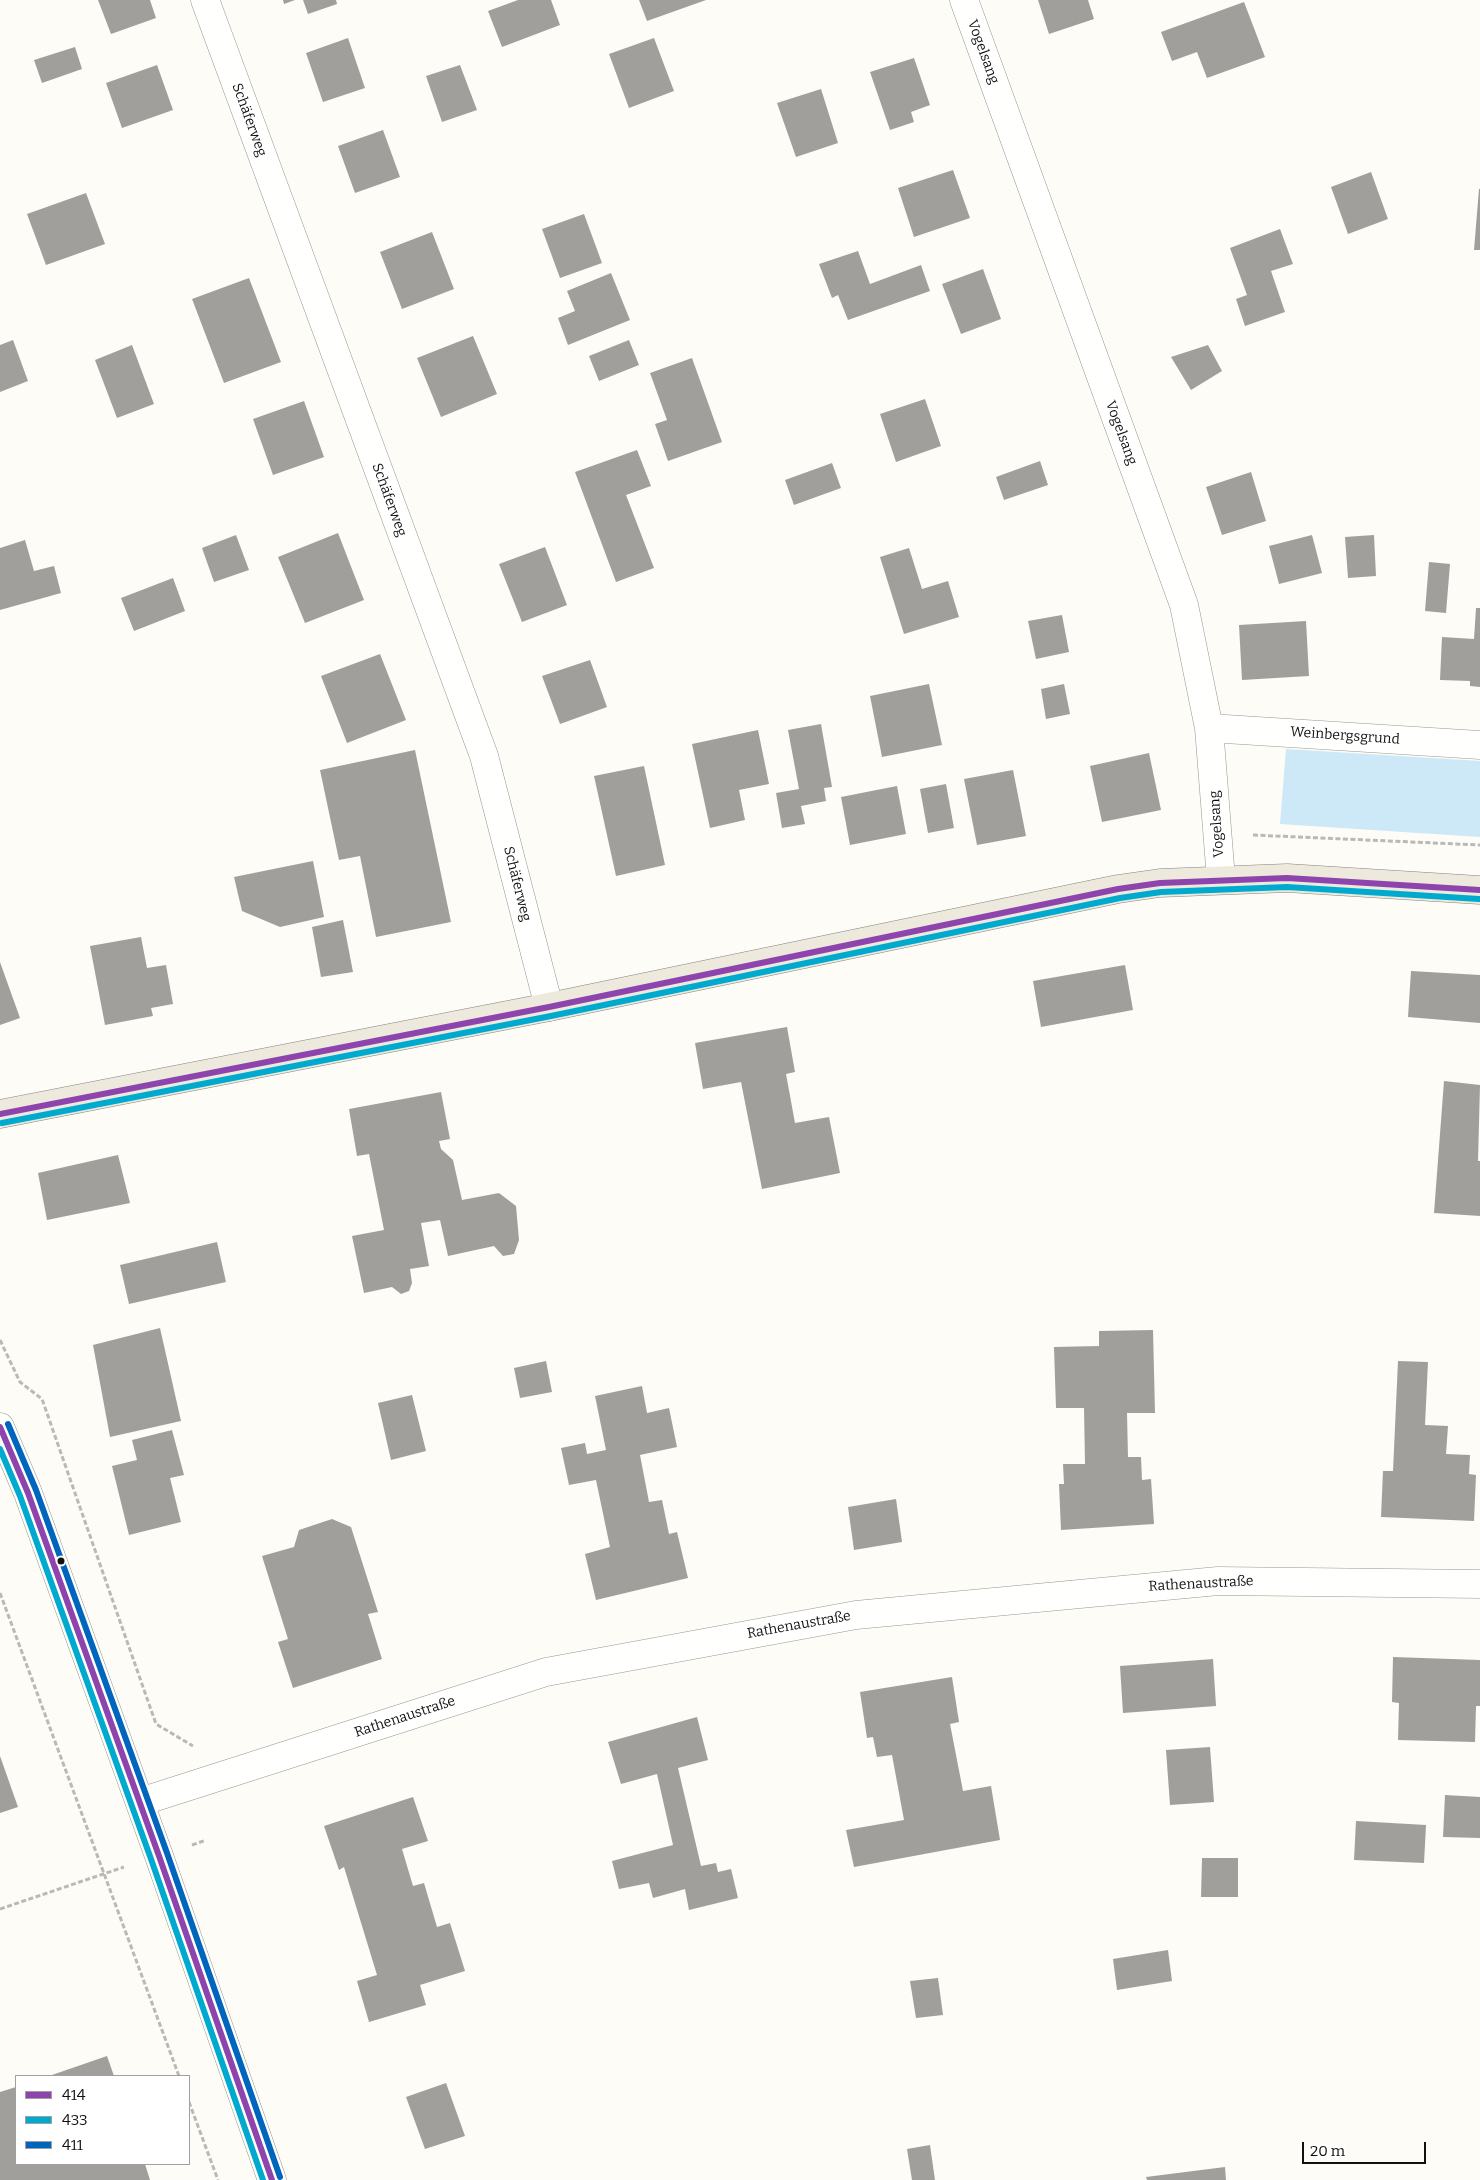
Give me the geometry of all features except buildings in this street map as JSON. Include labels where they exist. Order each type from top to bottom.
[{"type":"main road","points":[[0,1114],[549,1008],[1118,889],[1160,883],[1221,879],[1287,878],[1480,890]]},
{"type":"street","name":"Schäferweg","points":[[204,0],[484,756],[549,1008]]},
{"type":"street","name":"Vogelsang","points":[[964,0],[1184,605],[1209,728],[1221,879]]},
{"type":"street","name":"Weinbergsgrund","points":[[1209,728],[1480,746]]},
{"type":"street","points":[[0,1427],[28,1493],[160,1856],[272,2180]]},
{"type":"street","name":"Rathenaustraße","points":[[140,1802],[546,1672],[856,1615],[1218,1580],[1480,1584]]},
{"type":"path","points":[[0,1340],[20,1382],[42,1399],[156,1724],[168,1731]]},
{"type":"path","points":[[0,1593],[179,2075]]},
{"type":"path","points":[[0,1909],[206,1840]]},
{"type":"path","points":[[190,2105],[218,2180]]},
{"type":"water","points":[[1286,749],[1480,761],[1480,837],[1280,824]]},
{"type":"transit line","name":"414","points":[[0,1114],[549,1007],[1118,889],[1160,883],[1287,878],[1480,890]]},
{"type":"transit line","name":"433","points":[[2,1123],[551,1016],[1120,898],[1161,892],[1287,887],[1479,899]]},
{"type":"transit line","name":"411","points":[[8,1424],[36,1490],[167,1853],[280,2177]]},
{"type":"transit line","name":"414","points":[[0,1427],[28,1493],[159,1856],[272,2180]]},
{"type":"transit line","name":"433","points":[[0,1449],[20,1496],[151,1859],[263,2180]]}]
